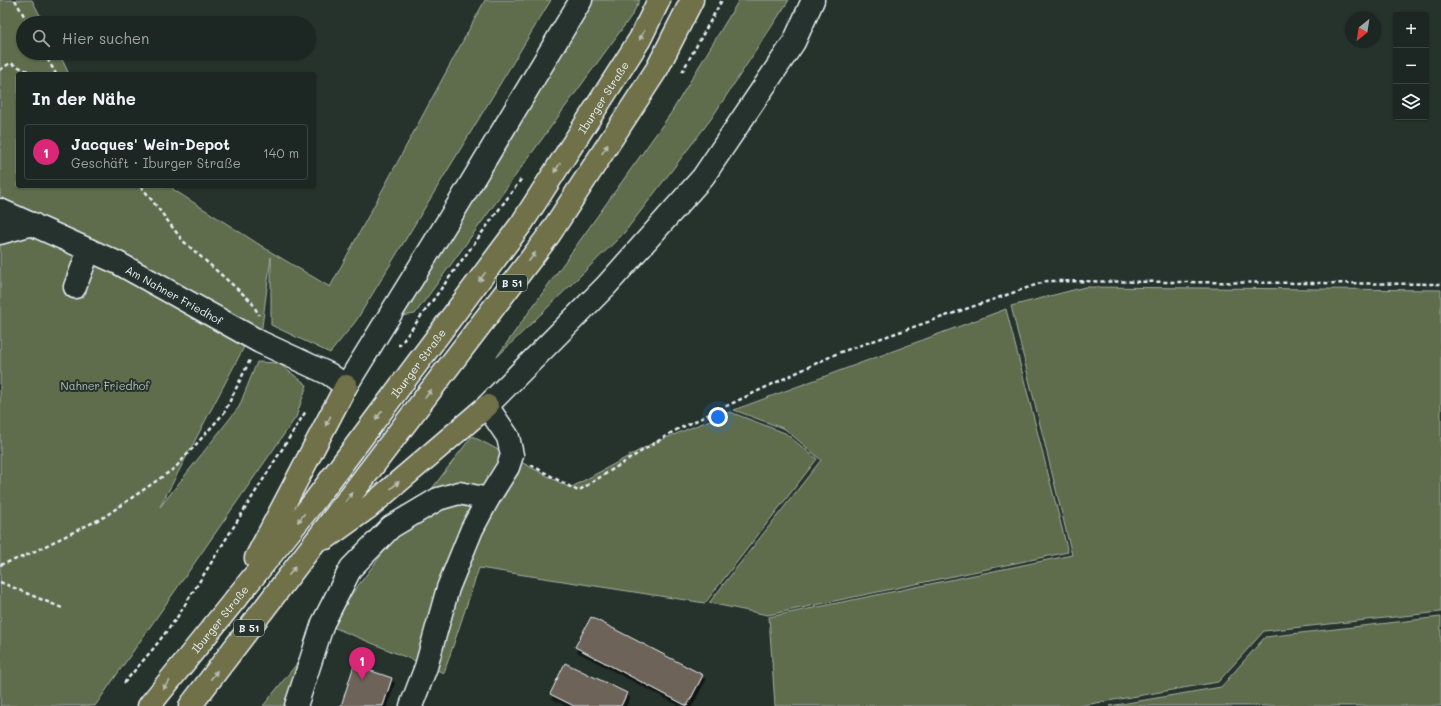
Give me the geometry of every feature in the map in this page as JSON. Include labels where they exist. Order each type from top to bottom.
[{"type":"highway","name":"Iburger Straße","points":[[149,706],[313,503],[522,223],[640,39],[659,0]]},
{"type":"highway","name":"B 51","points":[[190,706],[549,235],[657,69],[692,0]]},
{"type":"highway","points":[[234,600],[346,386]]},
{"type":"highway","points":[[308,550],[369,507],[487,406]]},
{"type":"street","points":[[346,386],[581,0]]},
{"type":"street","points":[[411,706],[426,667],[448,588],[472,529],[488,499],[508,467],[512,455],[508,437],[487,406],[606,286],[703,177],[794,42],[813,0]]},
{"type":"street","name":"Am Nahner Friedhof","points":[[0,210],[118,263],[260,342],[329,374],[346,386]]},
{"type":"street","points":[[0,233],[33,224]]},
{"type":"street","points":[[75,287],[89,250]]},
{"type":"street","points":[[296,706],[323,623],[351,568],[391,527],[438,498],[459,493],[488,499]]},
{"type":"path","points":[[15,0],[24,16]]},
{"type":"path","points":[[48,60],[55,72]]},
{"type":"path","points":[[0,70],[10,63],[30,72]]},
{"type":"path","points":[[372,344],[385,349],[400,345],[525,174]]},
{"type":"path","points":[[143,188],[183,241],[251,301],[262,320]]},
{"type":"path","points":[[512,455],[578,491],[674,431],[838,353],[1047,281],[1441,284]]},
{"type":"path","points":[[0,565],[25,556],[104,517],[175,468],[224,412],[260,342]]},
{"type":"path","points":[[124,683],[176,619],[309,407]]},
{"type":"path","points":[[0,582],[62,608]]},
{"type":"green space","name":"Nahner Friedhof","points":[[0,0],[32,0],[40,16],[16,16],[16,60],[62,60],[68,72],[16,72],[16,188],[172,188],[271,252],[330,287],[485,0],[551,0],[356,321],[330,353],[271,325],[271,257],[260,342],[135,279],[244,347],[160,507],[239,407],[257,362],[278,363],[307,385],[296,417],[95,706],[0,706]]},
{"type":"green space","points":[[593,0],[640,0],[632,15],[415,314],[401,316],[503,154]]},
{"type":"green space","points":[[739,0],[789,0],[711,119],[624,233],[496,358],[671,113]]},
{"type":"green space","points":[[1085,287],[1441,290],[1441,612],[1264,631],[1218,682],[1079,706],[775,706],[769,617],[1072,555],[1011,306]]},
{"type":"green space","points":[[1006,309],[1068,552],[768,615],[709,603],[821,460],[785,429],[734,410]]},
{"type":"green space","points":[[730,412],[785,433],[817,459],[705,603],[479,568],[444,673],[328,625],[472,436],[570,488],[651,444]]},
{"type":"green space","points":[[1441,617],[1441,706],[1110,706],[1221,687],[1265,637]]},
{"type":"green space","points":[[303,656],[286,706],[263,706]]},
{"type":"building","points":[[591,617],[703,675],[687,706],[575,647]]},
{"type":"building","points":[[565,663],[627,693],[621,706],[574,706],[550,694]]},
{"type":"building","points":[[354,665],[392,678],[383,706],[341,706]]},
{"type":"place","name":"Jacques' Wein-Depot","points":[[362,680]]}]
